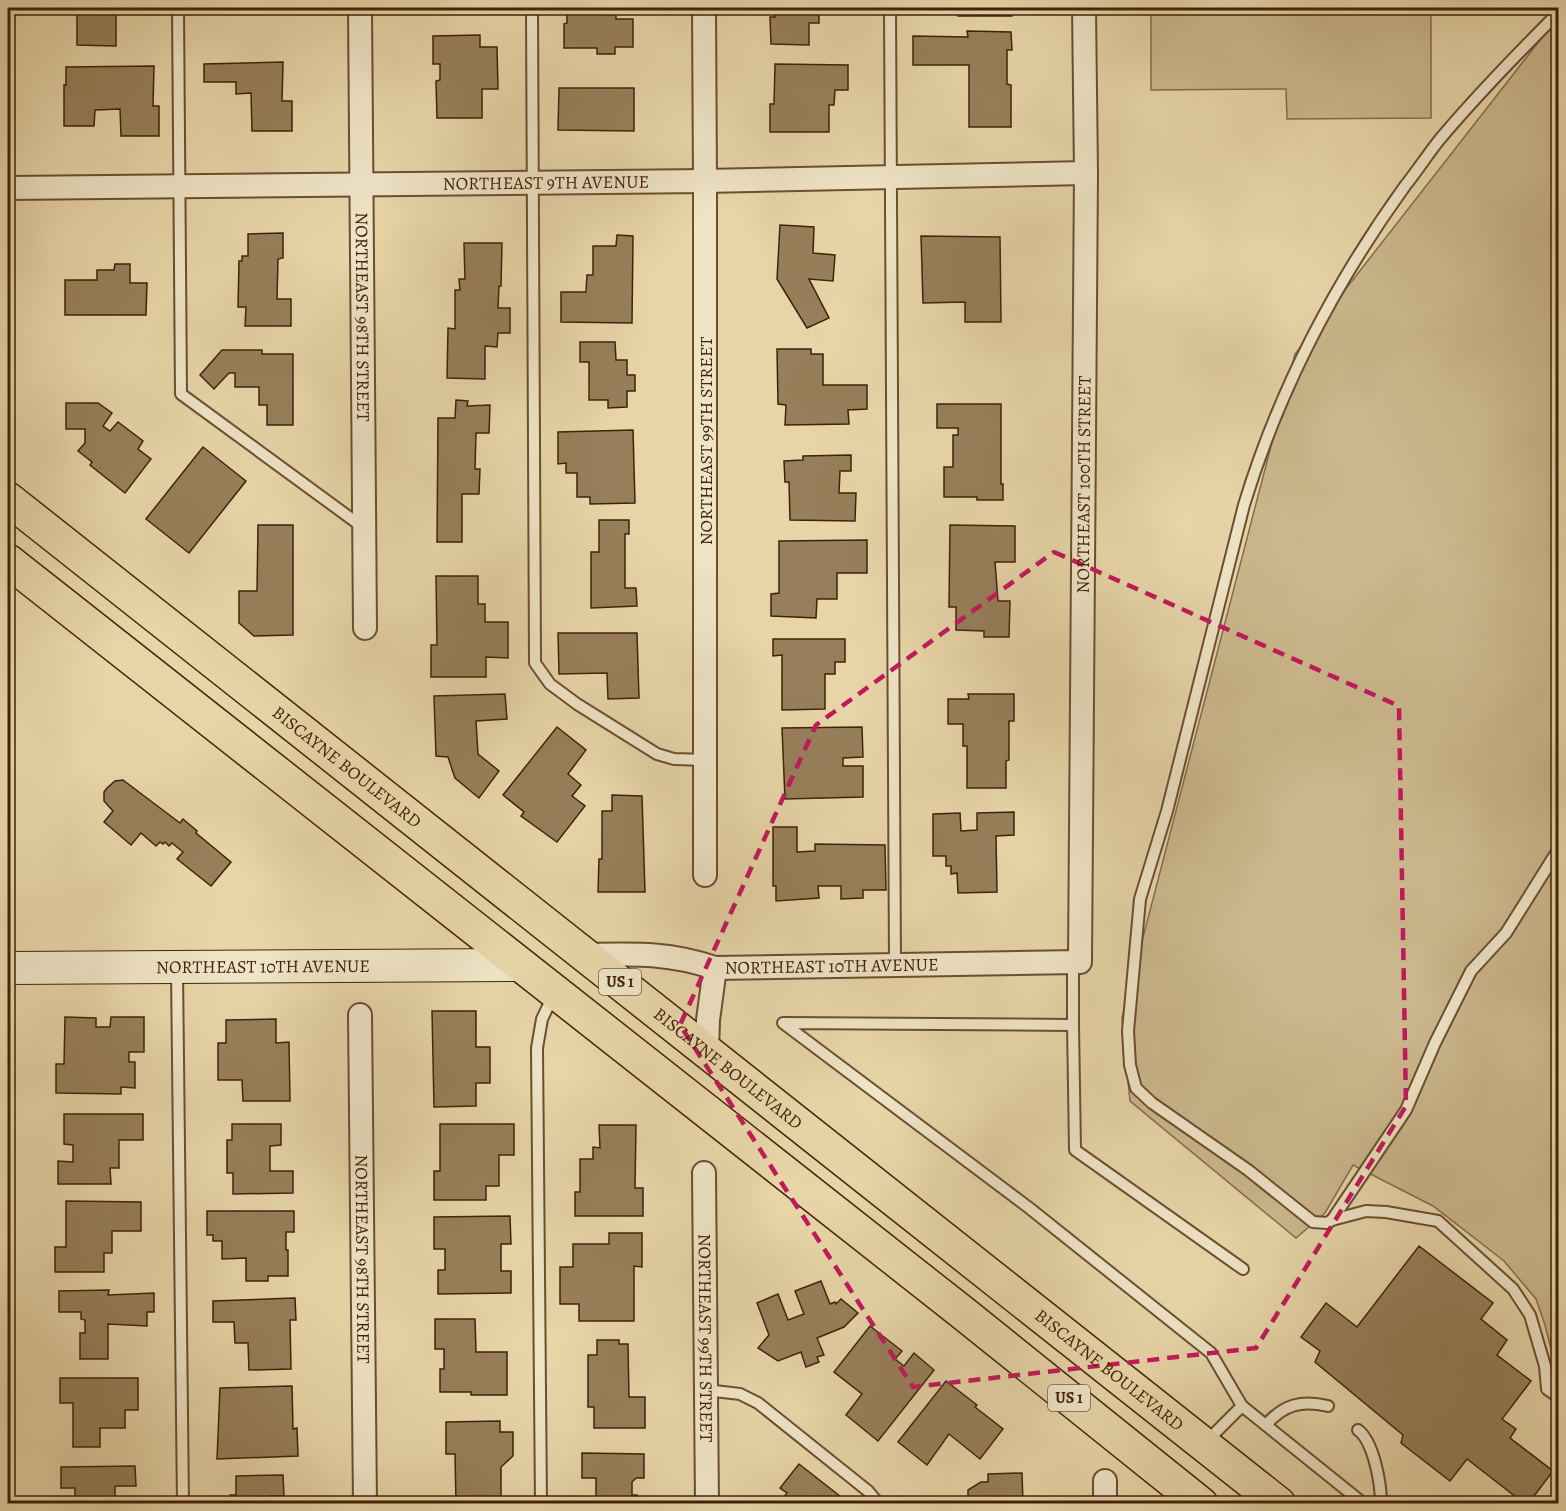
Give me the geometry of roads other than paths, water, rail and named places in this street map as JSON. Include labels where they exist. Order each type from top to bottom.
[{"type":"main road","name":"BISCAYNE BOULEVARD","points":[[8,499],[1279,1503]]},
{"type":"main road","name":"US 1","points":[[8,561],[554,993],[963,1312],[1201,1503]]},
{"type":"main road","points":[[1176,1484],[1204,1445]]},
{"type":"street","name":"NORTHEAST 98TH STREET","points":[[360,8],[365,628]]},
{"type":"street","name":"NORTHEAST 99TH STREET","points":[[704,8],[705,874]]},
{"type":"street","name":"NORTHEAST 100TH STREET","points":[[1077,962],[1086,173],[1084,8]]},
{"type":"street","name":"NORTHEAST 9TH AVENUE","points":[[8,188],[705,181],[1086,173]]},
{"type":"street","name":"NORTHEAST 10TH AVENUE","points":[[585,955],[656,954],[687,958],[715,968],[1077,962]]},
{"type":"street","name":"NORTHEAST 10TH AVENUE","points":[[8,968],[520,965]]},
{"type":"street","points":[[707,1051],[708,1020],[715,968]]},
{"type":"street","name":"NORTHEAST 98TH STREET","points":[[360,1015],[365,1503]]},
{"type":"street","name":"NORTHEAST 99TH STREET","points":[[704,1173],[707,1503]]},
{"type":"lane","points":[[178,8],[181,394],[364,528]]},
{"type":"lane","points":[[532,8],[535,663],[550,684],[577,704],[657,754],[674,759],[706,760]]},
{"type":"lane","points":[[890,8],[895,965]]},
{"type":"lane","points":[[1558,13],[1432,150],[1377,225],[1346,275],[1299,364],[1256,465],[1167,811],[1140,899],[1128,1031],[1130,1065],[1136,1088],[1152,1103],[1248,1170],[1306,1218],[1321,1224],[1366,1211],[1438,1221],[1513,1289],[1530,1315],[1545,1365],[1547,1389],[1558,1397]]},
{"type":"lane","points":[[1332,1220],[1406,1110],[1435,1043],[1472,971],[1506,933],[1558,850]]},
{"type":"lane","points":[[1077,962],[1073,1025],[1075,1150],[1243,1269]]},
{"type":"lane","points":[[177,966],[183,1503]]},
{"type":"lane","points":[[542,1503],[537,1048],[542,1019],[554,993]]},
{"type":"lane","points":[[1073,1025],[783,1023],[1028,1207],[1211,1353],[1242,1406],[1364,1503]]},
{"type":"lane","points":[[706,1390],[740,1394],[758,1403],[868,1491],[879,1503]]},
{"type":"lane","points":[[1266,1425],[1291,1404],[1311,1402],[1328,1406]]},
{"type":"lane","points":[[1204,1445],[1242,1406]]},
{"type":"lane","points":[[1358,1430],[1371,1449],[1381,1488],[1381,1503]]}]
